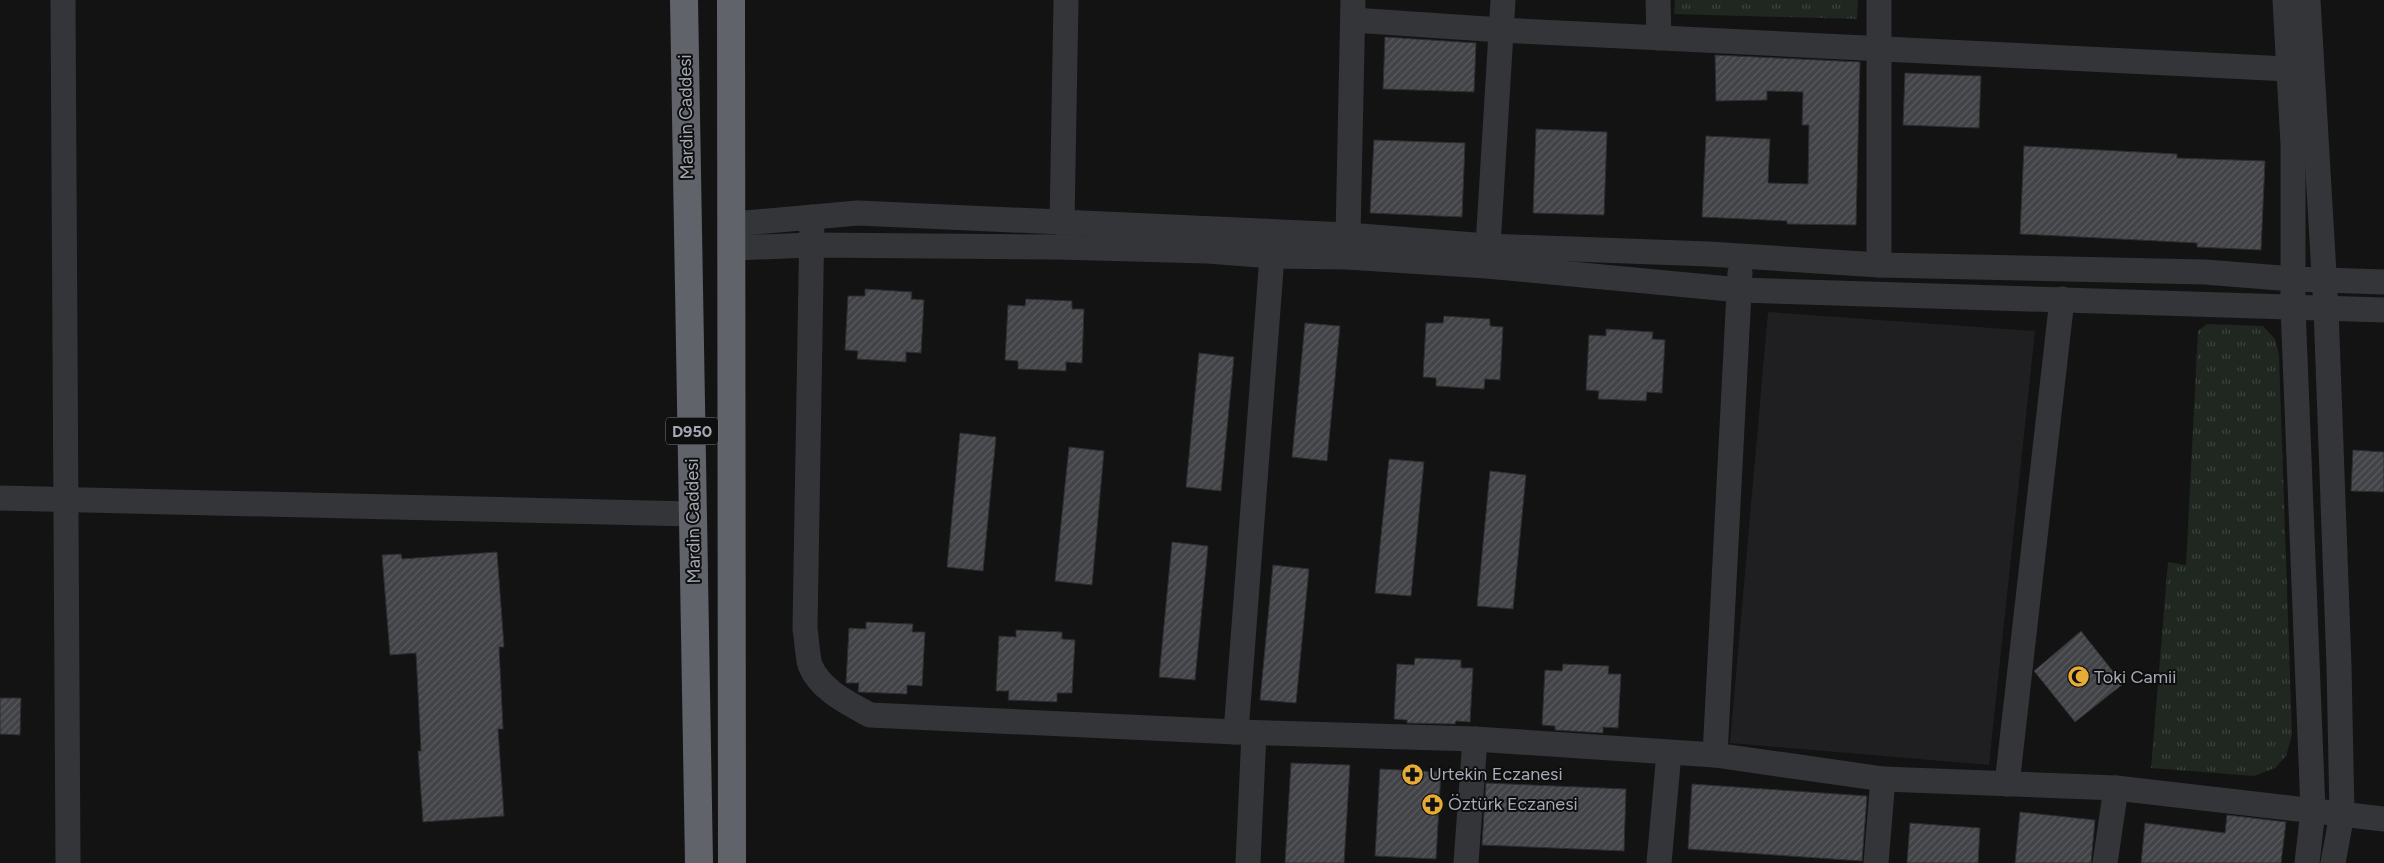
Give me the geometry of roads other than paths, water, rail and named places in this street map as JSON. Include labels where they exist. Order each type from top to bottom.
[{"type":"highway","name":"Mardin Caddesi","points":[[684,0],[699,863]]},
{"type":"highway","name":"D950","points":[[731,0],[733,236],[732,863]]},
{"type":"street","points":[[63,0],[68,863]]},
{"type":"street","points":[[1062,223],[1066,0]]},
{"type":"street","points":[[1487,256],[1503,0]]},
{"type":"street","points":[[1658,0],[1659,38]]},
{"type":"street","points":[[1879,0],[1880,265]]},
{"type":"street","points":[[2285,0],[2293,144],[2293,307],[2313,811],[2308,863]]},
{"type":"street","points":[[2308,0],[2326,308],[2339,666],[2342,814],[2333,863]]},
{"type":"street","points":[[1348,235],[1353,10],[1501,30],[2289,69]]},
{"type":"street","points":[[733,236],[812,216],[858,213],[1348,235],[1740,290],[2384,310]]},
{"type":"street","points":[[812,216],[806,629],[810,665],[836,697],[870,715],[1245,732],[1475,739],[1715,755],[1883,779],[2116,788],[2384,819]]},
{"type":"street","points":[[733,236],[811,245],[1056,247],[1208,251],[1272,256],[1740,256],[1880,265],[2205,272],[2293,279],[2384,282]]},
{"type":"street","points":[[1248,863],[1245,732],[1272,256]]},
{"type":"street","points":[[1715,755],[1740,290],[1740,256]]},
{"type":"street","points":[[2007,784],[2062,299]]},
{"type":"street","points":[[0,498],[693,514]]},
{"type":"street","points":[[1466,863],[1475,739]]},
{"type":"street","points":[[1659,863],[1670,753]]},
{"type":"street","points":[[1876,863],[1883,779]]},
{"type":"street","points":[[2105,863],[2116,788]]},
{"type":"place","name":"Toki Camii","points":[[2078,677]]},
{"type":"place","name":"Urtekin Eczanesi","points":[[1413,774]]},
{"type":"place","name":"Öztürk Eczanesi","points":[[1432,804]]}]
